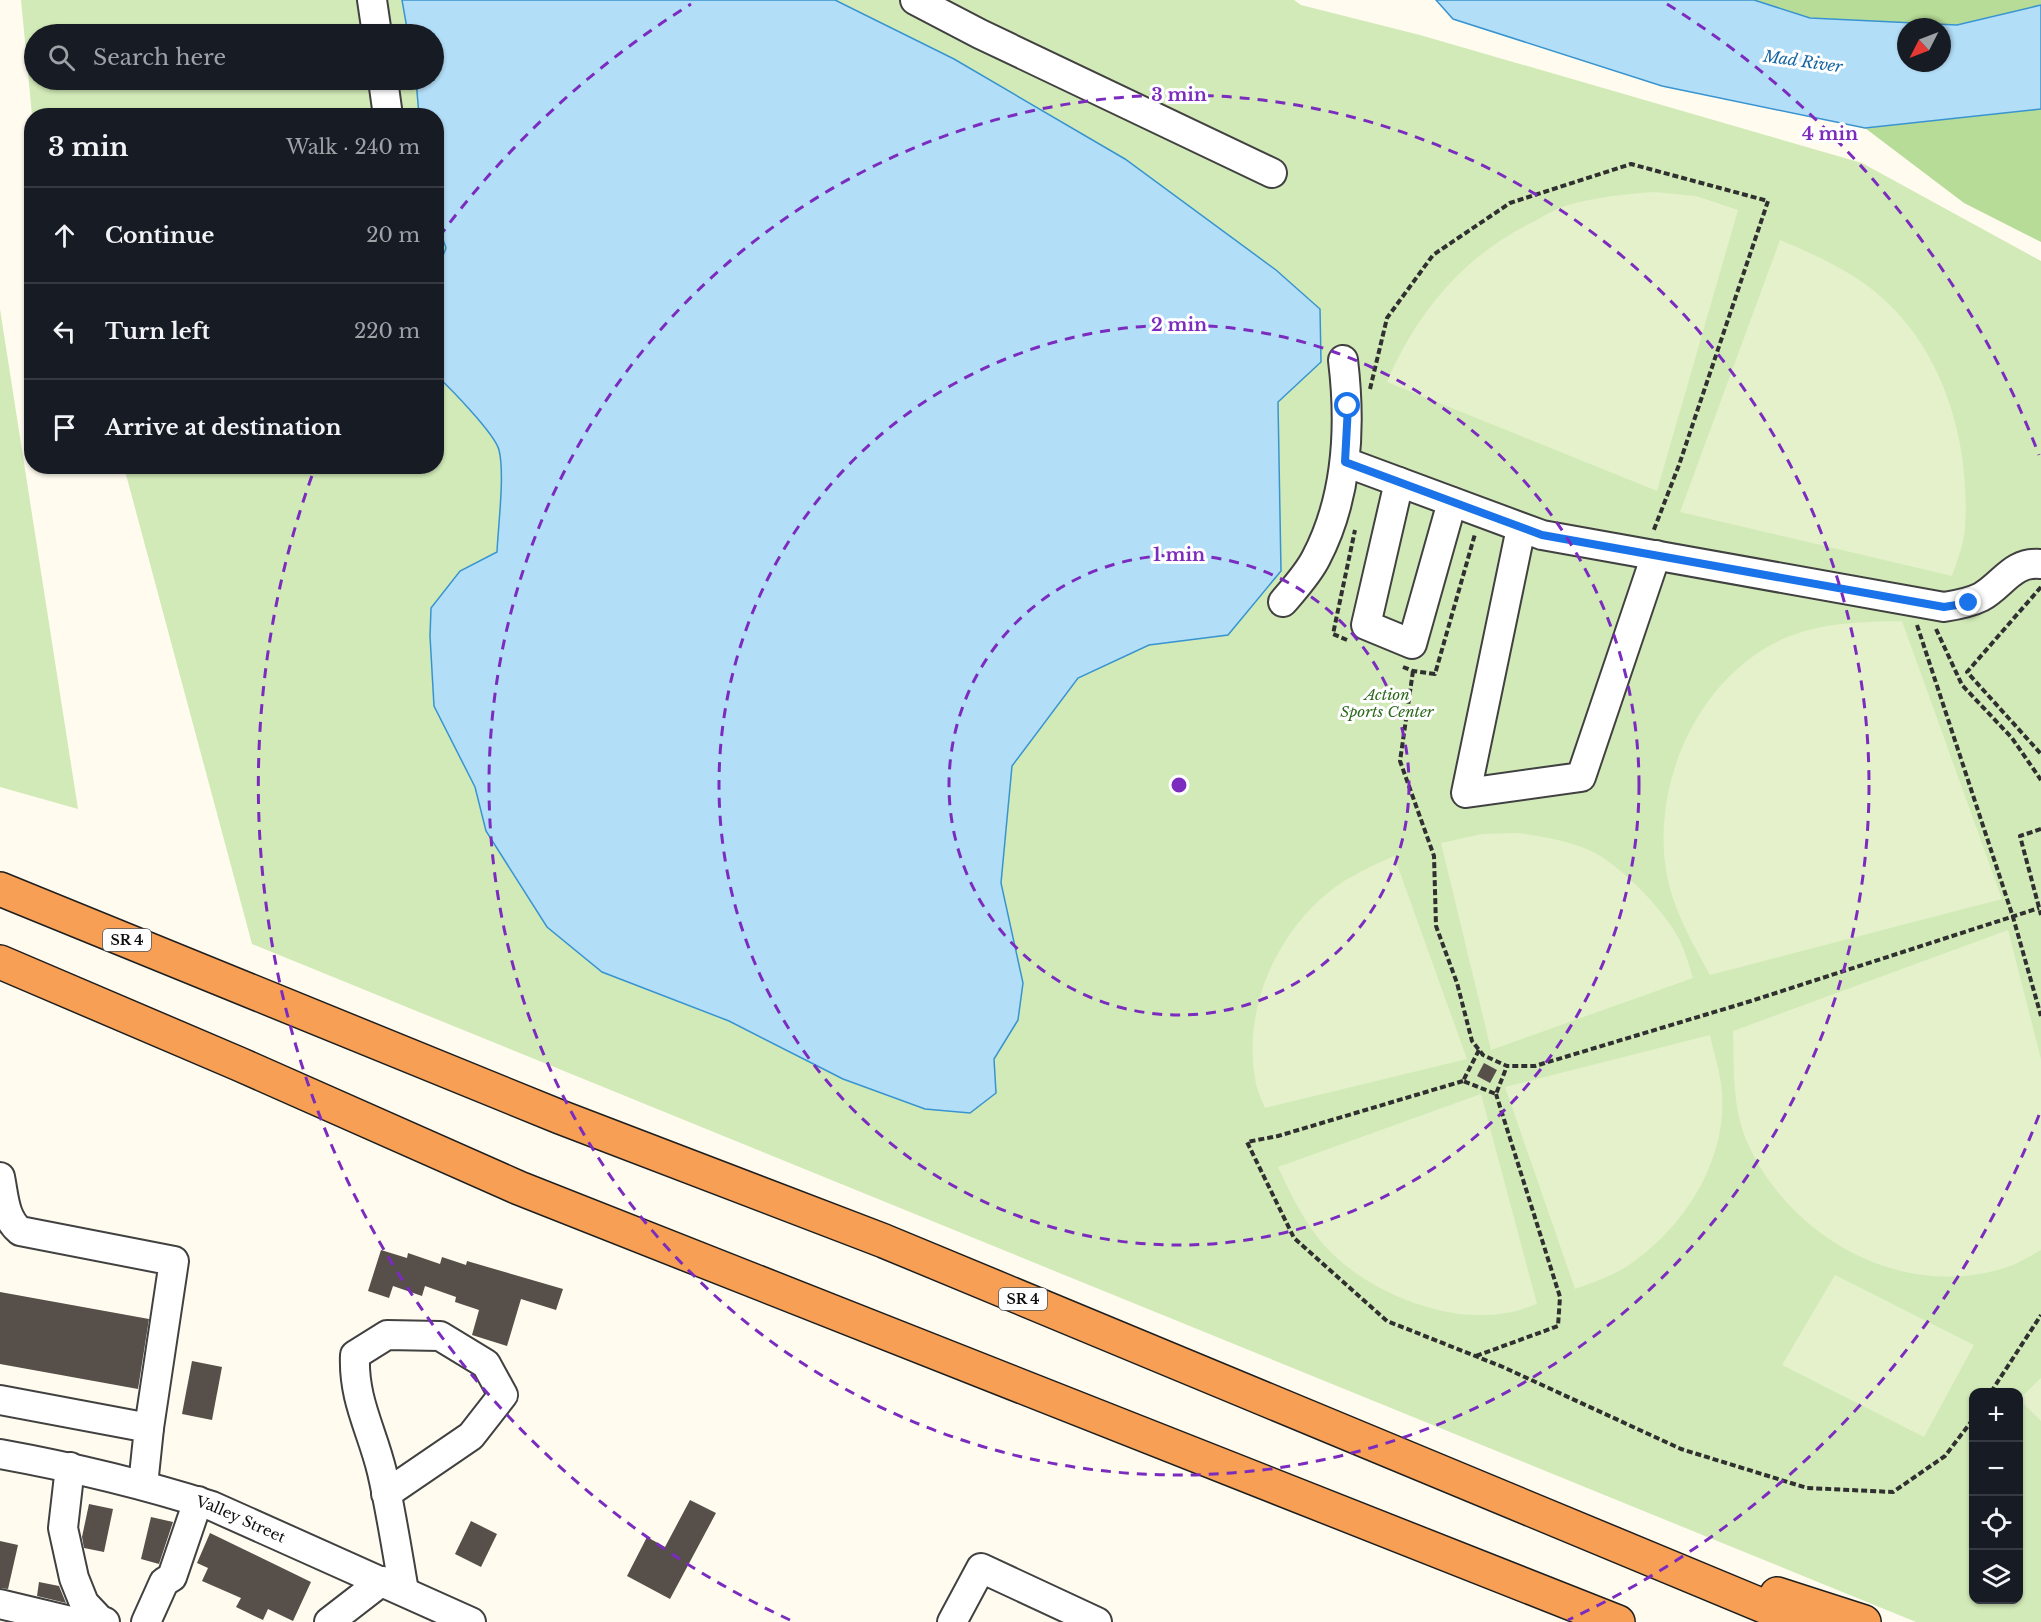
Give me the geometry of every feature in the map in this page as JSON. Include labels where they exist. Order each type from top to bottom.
[{"type":"highway","name":"SR 4","points":[[0,889],[560,1117],[895,1246],[1802,1622]]},
{"type":"highway","points":[[0,962],[239,1064],[519,1188],[1618,1622]]},
{"type":"highway","points":[[1566,1524],[1864,1622]]},
{"type":"street","points":[[372,0],[376,24]]},
{"type":"street","points":[[915,0],[980,34],[1272,173]]},
{"type":"street","points":[[384,90],[387,108]]},
{"type":"street","points":[[1283,603],[1316,560],[1331,523],[1345,462],[1348,406],[1342,360]]},
{"type":"street","points":[[1345,462],[1542,535],[1653,548],[1944,607],[1969,603],[1983,596],[2012,570],[2030,563],[2041,564]]},
{"type":"street","points":[[1399,482],[1366,625],[1412,644],[1452,502]]},
{"type":"street","points":[[1521,528],[1466,793],[1581,777],[1653,548]]},
{"type":"street","points":[[0,1177],[7,1215],[20,1231],[174,1261],[142,1485]]},
{"type":"street","points":[[329,1622],[393,1586],[386,1494],[382,1470],[360,1407],[354,1376],[355,1355],[387,1335],[440,1336],[486,1364],[503,1395],[471,1436],[386,1494]]},
{"type":"street","points":[[0,1400],[149,1428]]},
{"type":"street","name":"Valley Street","points":[[0,1455],[70,1467],[198,1501],[240,1517],[471,1622]]},
{"type":"street","points":[[70,1467],[63,1528],[74,1578],[84,1603],[103,1622]]},
{"type":"street","points":[[146,1622],[164,1582],[172,1577],[198,1501]]},
{"type":"street","points":[[952,1622],[981,1568],[1097,1622]]},
{"type":"street","points":[[0,1604],[71,1621],[103,1622]]},
{"type":"path","points":[[1369,396],[1387,318],[1433,255],[1510,203],[1631,164],[1768,201],[1653,548]]},
{"type":"path","points":[[1477,528],[1435,674],[1413,671],[1400,761],[1434,856],[1436,926],[1457,983],[1472,1041],[1483,1055],[1507,1066],[1535,1066],[1751,1001],[2039,908]]},
{"type":"path","points":[[2041,587],[1967,672],[2041,754]]},
{"type":"path","points":[[1916,624],[2013,917],[2041,1016]]},
{"type":"path","points":[[1934,625],[1962,685],[2012,738],[2041,780]]},
{"type":"path","points":[[2041,829],[2020,836],[2041,915]]},
{"type":"path","points":[[1463,1081],[1479,1050]]},
{"type":"path","points":[[1475,1356],[1558,1326],[1560,1297],[1496,1094],[1507,1066]]},
{"type":"path","points":[[1496,1094],[1463,1081],[1278,1136],[1247,1142],[1293,1238],[1387,1321],[1475,1356],[1681,1449],[1807,1488],[1893,1492],[1945,1456],[1969,1425]]},
{"type":"path","points":[[1994,1388],[2041,1315]]},
{"type":"green space","name":"Action Sports Center","points":[[21,0],[1294,0],[1301,5],[1420,35],[1862,163],[2041,261],[2041,1622],[1916,1622],[252,944],[126,474],[444,474],[444,108],[31,108],[30,90],[444,90],[444,24],[24,24],[24,31]]},
{"type":"green space","points":[[1754,0],[2041,0],[2041,5],[1957,25],[1951,25],[1951,18],[1897,18],[1897,22],[1810,18]]},
{"type":"green space","points":[[2041,109],[2041,242],[1964,203],[1865,128]]},
{"type":"green space","points":[[1654,192],[1696,196],[1738,210],[1657,491],[1387,382],[1399,356],[1429,309],[1465,268],[1487,250],[1551,212],[1568,205],[1611,196]]},
{"type":"green space","points":[[1780,240],[1840,268],[1873,290],[1897,313],[1918,339],[1934,367],[1948,397],[1957,429],[1966,495],[1962,546],[1952,576],[1680,512]]},
{"type":"green space","points":[[0,309],[78,809],[0,787]]},
{"type":"green space","points":[[1902,621],[2002,899],[1710,975],[1678,911],[1666,870],[1664,836],[1667,802],[1675,768],[1688,735],[1706,705],[1728,678],[1755,655],[1785,638],[1828,626]]},
{"type":"green space","points":[[1519,833],[1577,845],[1606,860],[1630,879],[1663,915],[1679,939],[1693,978],[1491,1050],[1441,843],[1482,834]]},
{"type":"green space","points":[[1394,856],[1467,1059],[1265,1108],[1255,1078],[1254,1026],[1259,1000],[1279,951],[1311,909],[1330,891],[1353,876]]},
{"type":"green space","points":[[2008,930],[2041,1059],[2041,1250],[2013,1265],[1974,1275],[1934,1276],[1895,1269],[1858,1256],[1824,1235],[1793,1209],[1768,1179],[1748,1144],[1736,1103],[1733,1031]]},
{"type":"green space","points":[[1710,1035],[1719,1071],[1722,1118],[1709,1168],[1698,1191],[1684,1212],[1649,1250],[1616,1272],[1575,1289],[1505,1087]]},
{"type":"green space","points":[[1481,1094],[1537,1304],[1518,1311],[1481,1315],[1455,1313],[1401,1298],[1353,1271],[1332,1254],[1310,1227],[1278,1167]]},
{"type":"green space","points":[[1835,1275],[1974,1345],[1924,1437],[1782,1365]]},
{"type":"green space","points":[[2041,1378],[2041,1421],[2023,1403],[2023,1395]]},
{"type":"water","points":[[402,0],[835,0],[954,59],[1125,159],[1276,270],[1320,309],[1321,362],[1278,402],[1281,571],[1228,635],[1149,645],[1078,678],[1012,766],[1001,883],[1023,983],[1018,1020],[994,1059],[996,1093],[970,1113],[925,1109],[843,1079],[729,1021],[602,972],[547,927],[486,831],[475,787],[434,706],[430,636],[431,608],[460,571],[497,552],[501,460],[496,443],[489,433],[444,383],[444,253],[446,248],[444,242],[444,108],[418,108],[417,90],[444,90],[444,24],[406,24]]},
{"type":"water","name":"Mad River","points":[[1436,0],[1754,0],[1810,18],[1897,22],[1897,72],[1951,72],[1951,25],[2041,5],[2041,109],[1865,128],[1662,86],[1453,19]]},
{"type":"building","points":[[1484,1063],[1497,1070],[1490,1083],[1477,1076]]},
{"type":"building","points":[[381,1250],[407,1258],[408,1253],[440,1264],[442,1257],[466,1265],[467,1261],[563,1289],[556,1310],[521,1299],[507,1346],[472,1335],[479,1310],[455,1302],[456,1297],[425,1286],[422,1296],[393,1286],[389,1298],[368,1291]]},
{"type":"building","points":[[0,1292],[149,1319],[138,1389],[0,1364]]},
{"type":"building","points":[[192,1361],[222,1367],[212,1420],[182,1414]]},
{"type":"building","points":[[690,1500],[716,1513],[670,1599],[627,1576],[647,1537],[665,1547]]},
{"type":"building","points":[[89,1504],[113,1509],[104,1552],[84,1548],[82,1537]]},
{"type":"building","points":[[151,1517],[173,1522],[159,1564],[141,1559]]},
{"type":"building","points":[[471,1521],[497,1534],[481,1567],[455,1554]]},
{"type":"building","points":[[210,1533],[311,1582],[293,1621],[268,1609],[263,1620],[236,1607],[241,1598],[202,1581],[208,1568],[197,1563]]},
{"type":"building","points":[[0,1541],[18,1545],[8,1589],[0,1588]]},
{"type":"building","points":[[39,1582],[59,1586],[66,1603],[37,1596]]},
{"type":"route","points":[[1348,406],[1345,462],[1542,535],[1944,607],[1969,603]]}]
